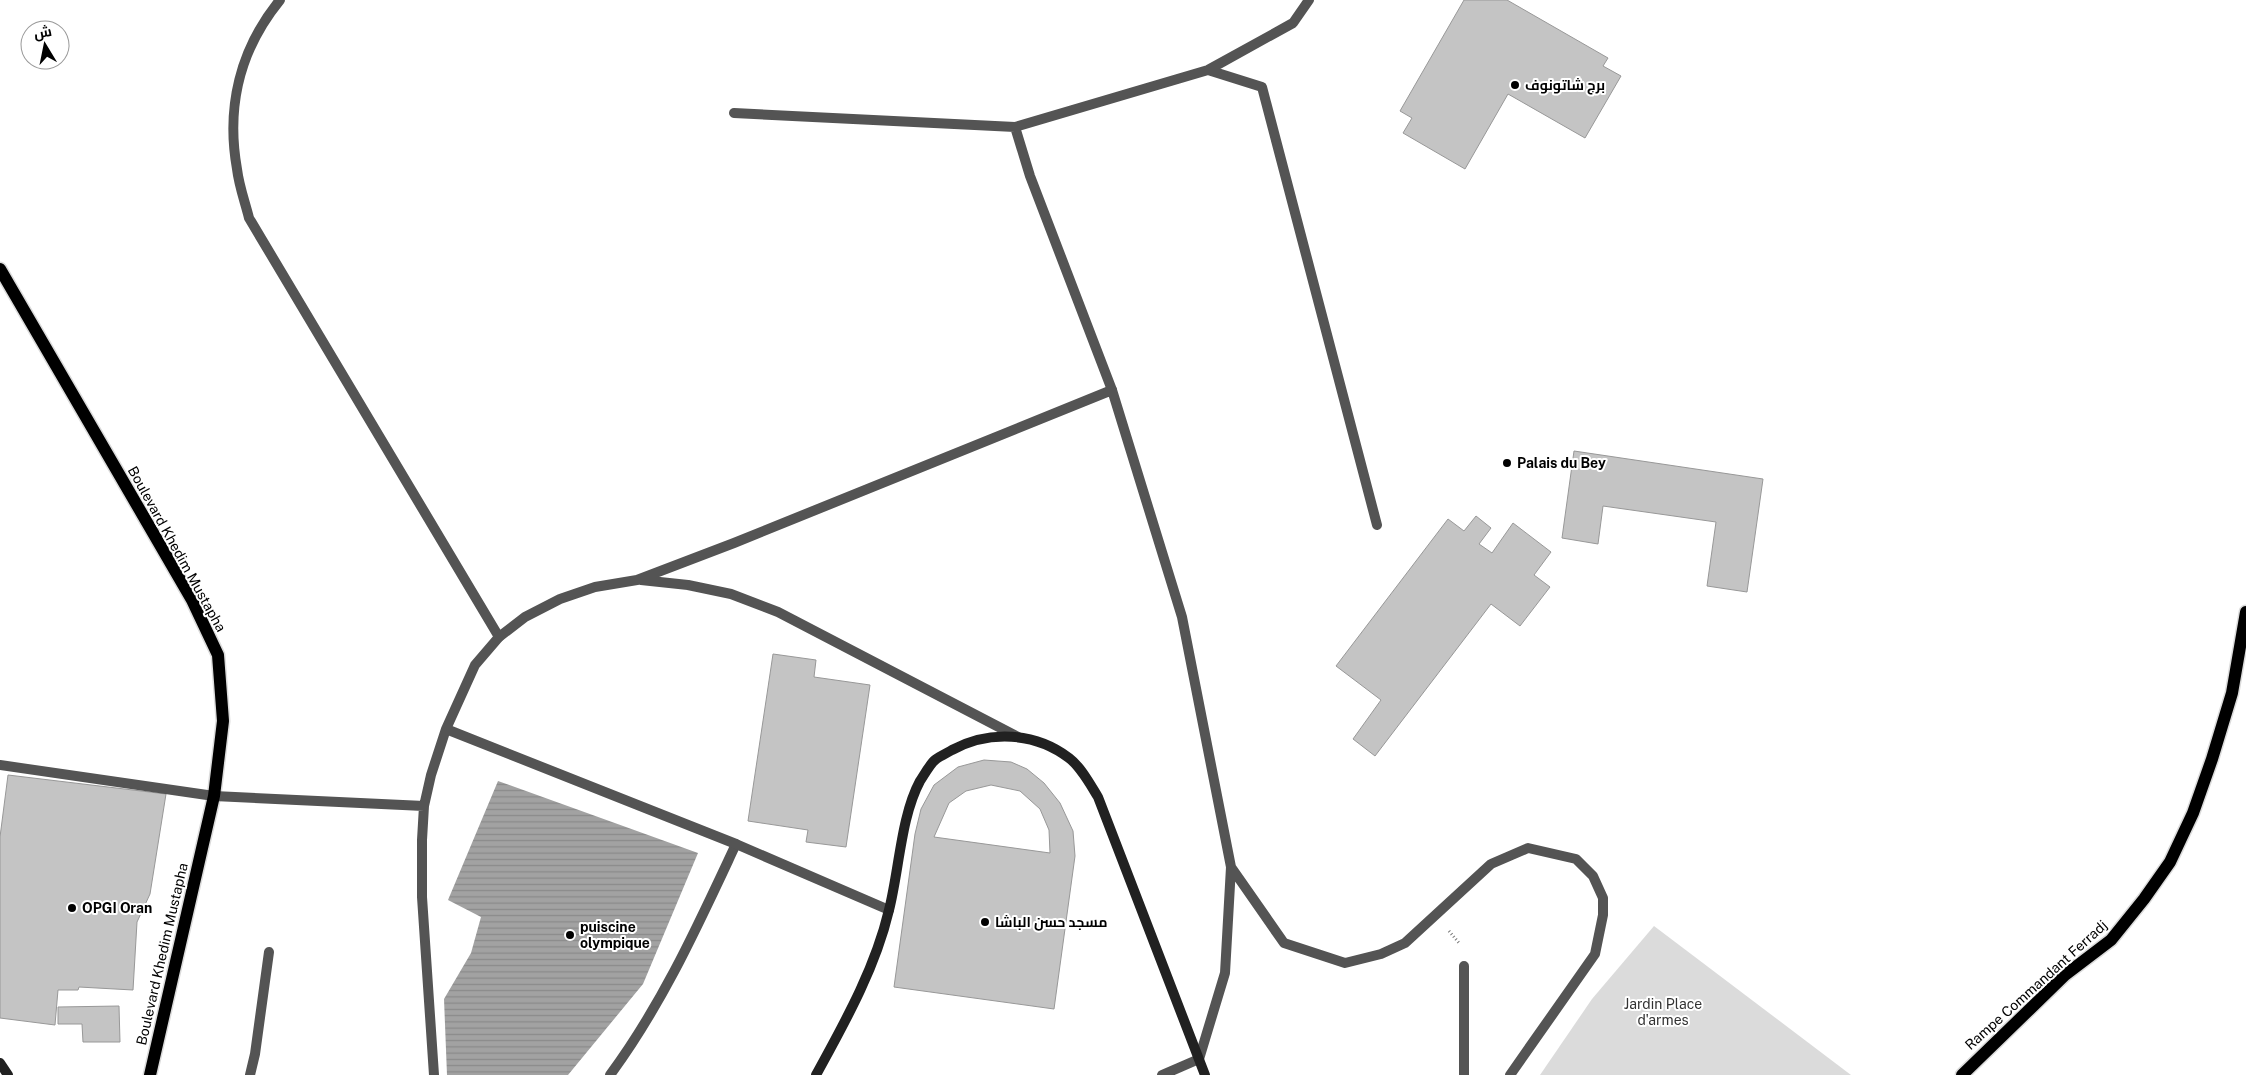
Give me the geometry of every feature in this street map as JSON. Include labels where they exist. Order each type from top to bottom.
[{"type":"main road","name":"Boulevard Khedim Mustapha","points":[[0,269],[192,600],[218,655],[223,720],[214,796],[150,1075]]},
{"type":"main road","name":"Rampe Commandant Ferradj","points":[[1962,1075],[2065,975],[2110,940],[2144,899],[2170,862],[2193,813],[2215,750],[2232,693],[2246,612]]},
{"type":"street","points":[[280,0],[265,19],[244,61],[232,112],[236,169],[249,218],[499,637]]},
{"type":"street","points":[[734,113],[1015,128],[1208,70],[1293,23],[1309,0]]},
{"type":"street","points":[[1208,70],[1262,87],[1376,524]]},
{"type":"street","points":[[1015,128],[1030,176],[1112,390],[1182,617],[1232,867],[1225,973],[1199,1058],[1162,1075]]},
{"type":"street","points":[[434,1075],[422,897],[424,806],[431,775],[446,729],[475,665],[499,637],[525,617],[560,599],[596,587],[637,580],[734,544],[1112,390]]},
{"type":"street","points":[[637,580],[688,585],[731,594],[778,612],[1018,737],[1049,745],[1070,759],[1098,797],[1205,1075]]},
{"type":"street","points":[[446,729],[736,844],[889,910]]},
{"type":"street","points":[[816,1075],[844,1024],[872,966],[889,910],[908,816],[920,783],[935,760],[962,745],[987,737],[1018,737]]},
{"type":"street","points":[[0,765],[214,796],[424,806]]},
{"type":"street","points":[[610,1075],[638,1037],[682,961],[736,844]]},
{"type":"street","points":[[1232,867],[1284,943],[1344,963],[1381,954],[1405,943],[1491,864],[1528,848],[1576,859],[1593,876],[1603,898],[1603,915],[1595,954],[1510,1075]]},
{"type":"street","points":[[250,1075],[255,1054],[269,952]]},
{"type":"street","points":[[1464,966],[1464,1075]]},
{"type":"street","points":[[0,1063],[8,1075]]},
{"type":"path","points":[[1434,918],[1455,937],[1464,951],[1464,966]]},
{"type":"green space","name":"Jardin Place d'armes","points":[[1654,926],[1851,1075],[1540,1075],[1592,999]]},
{"type":"shaded area","name":"puiscine olympique","points":[[498,781],[698,853],[643,984],[568,1075],[447,1075],[444,999],[471,953],[481,917],[448,900]]},
{"type":"building","name":"برج شاتونوف","points":[[1464,0],[1507,0],[1608,58],[1603,66],[1621,76],[1585,138],[1508,94],[1465,169],[1403,133],[1412,118],[1400,111]]},
{"type":"building","points":[[1574,451],[1763,479],[1747,592],[1707,586],[1716,522],[1603,506],[1598,544],[1562,538]]},
{"type":"building","points":[[1476,516],[1491,528],[1479,544],[1492,553],[1513,523],[1551,552],[1534,575],[1550,587],[1520,626],[1491,604],[1375,756],[1353,739],[1381,700],[1336,666],[1448,519],[1464,531]]},
{"type":"building","points":[[773,654],[816,660],[814,677],[870,685],[846,847],[806,842],[808,830],[748,821]]},
{"type":"building","name":"مسجد حسن الباشا","points":[[984,760],[1011,762],[1027,769],[1044,783],[1060,803],[1073,831],[1075,856],[1054,1009],[894,987],[915,834],[921,809],[934,785],[958,767]],"holes":[[[991,785],[1020,791],[1040,809],[1049,830],[1050,853],[934,837],[949,803],[966,791]]]},
{"type":"building","name":"OPGI Oran","points":[[8,775],[166,794],[150,894],[137,922],[133,990],[79,987],[78,990],[58,990],[55,1025],[0,1018],[0,837]]},
{"type":"building","points":[[119,1006],[120,1042],[83,1042],[82,1024],[58,1024],[58,1007]]},
{"type":"place","name":"برج شاتونوف","points":[[1515,85]]},
{"type":"place","name":"Palais du Bey","points":[[1507,463]]},
{"type":"place","name":"OPGI Oran","points":[[72,908]]},
{"type":"place","name":"مسجد حسن الباشا","points":[[985,922]]},
{"type":"place","name":"puiscine olympique","points":[[570,935]]}]
